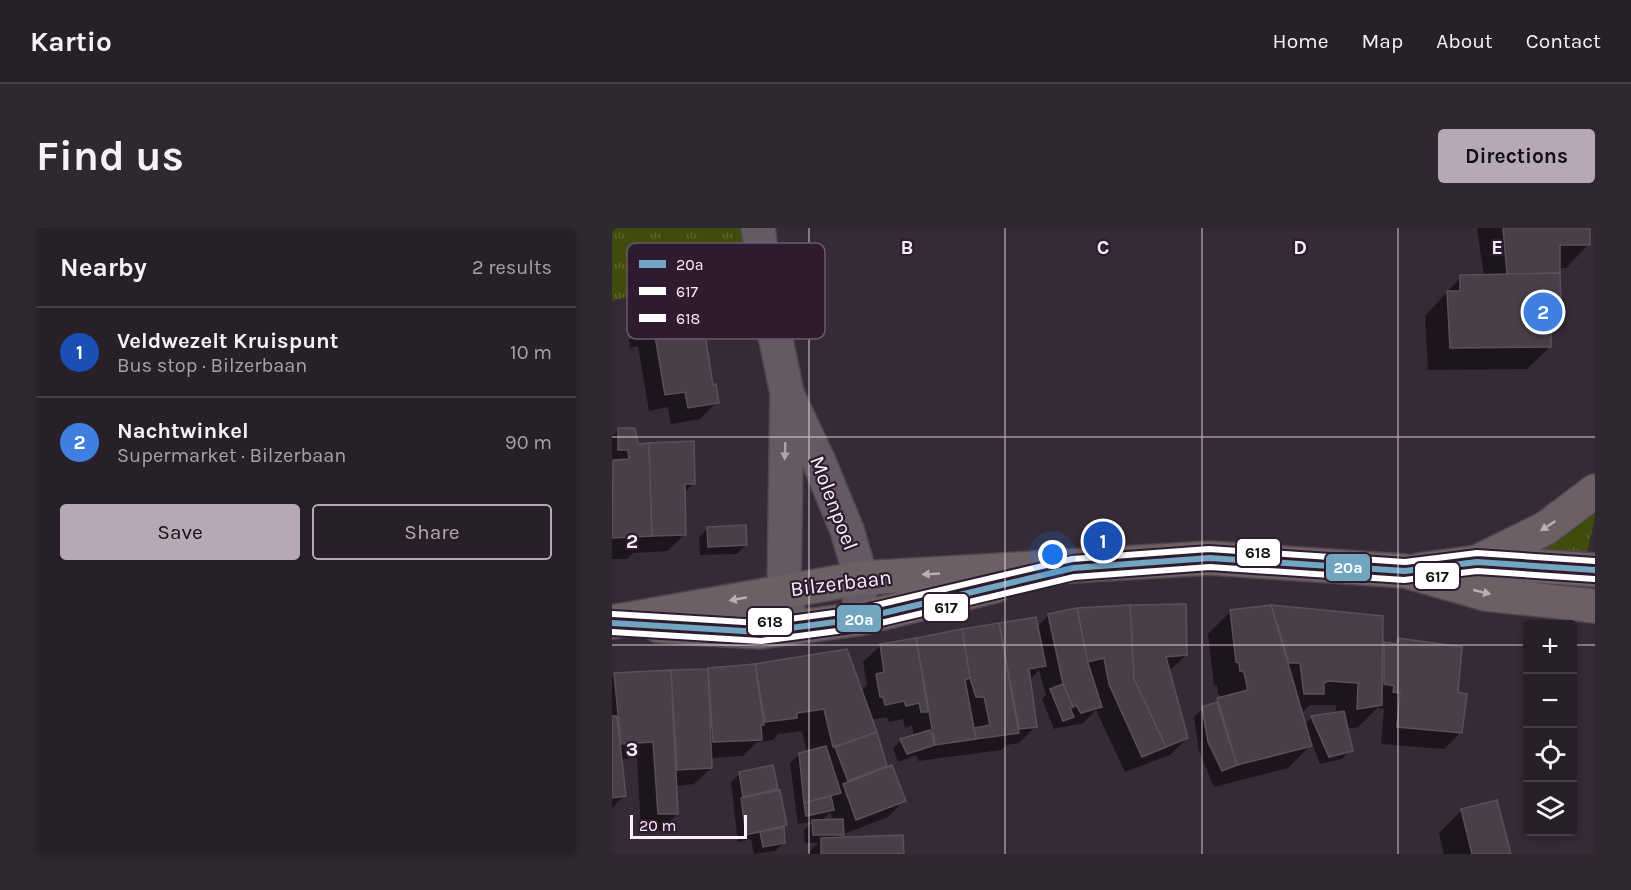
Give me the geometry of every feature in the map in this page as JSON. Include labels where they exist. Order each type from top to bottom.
[{"type":"main road","points":[[1477,562],[1545,528],[1595,491]]},
{"type":"main road","name":"Bilzerbaan","points":[[612,622],[861,578],[1073,568],[1210,558],[1405,572],[1485,594],[1595,606]]},
{"type":"main road","name":"Bilzerbaan","points":[[1405,572],[1477,562],[1595,570]]},
{"type":"main road","name":"Bilzerbaan","points":[[612,622],[760,633],[858,619],[1073,568]]},
{"type":"street","name":"Molenpoel","points":[[758,228],[760,243]]},
{"type":"street","name":"Molenpoel","points":[[776,339],[787,393],[839,510],[861,578],[858,619]]},
{"type":"street","name":"Molenpoel","points":[[787,393],[784,590],[792,628]]},
{"type":"green space","points":[[612,228],[748,228],[751,243],[627,243],[627,297],[612,301]]},
{"type":"green space","points":[[1595,508],[1587,554],[1528,550]]},
{"type":"building","points":[[1503,228],[1590,228],[1590,245],[1560,245],[1560,273],[1507,274]]},
{"type":"building","points":[[1560,273],[1561,305],[1551,306],[1551,347],[1450,348],[1447,291],[1460,291],[1460,275]]},
{"type":"building","points":[[656,339],[706,339],[713,385],[716,384],[719,403],[688,408],[685,392],[665,395]]},
{"type":"building","points":[[618,428],[635,428],[638,444],[649,443],[652,536],[612,538],[613,460],[629,459],[628,450],[618,450]]},
{"type":"building","points":[[694,441],[695,484],[685,484],[686,535],[652,536],[649,443]]},
{"type":"building","points":[[746,525],[747,545],[708,547],[707,527]]},
{"type":"building","points":[[1186,604],[1187,655],[1166,657],[1188,738],[1166,747],[1134,679],[1130,605]]},
{"type":"building","points":[[1130,605],[1134,679],[1166,747],[1142,757],[1109,684],[1104,658],[1087,662],[1077,608]]},
{"type":"building","points":[[1271,605],[1312,746],[1237,765],[1217,698],[1248,690],[1244,672],[1240,671],[1239,663],[1236,662],[1230,610]]},
{"type":"building","points":[[1271,605],[1383,616],[1382,705],[1357,709],[1358,683],[1328,681],[1324,683],[1324,694],[1304,694],[1300,663],[1289,663]]},
{"type":"building","points":[[1077,608],[1088,663],[1102,707],[1081,713],[1076,705],[1073,707],[1063,684],[1048,614]]},
{"type":"building","points":[[1036,617],[1046,666],[1029,669],[1037,727],[1019,729],[999,623]]},
{"type":"building","points":[[999,623],[1019,733],[976,739],[974,728],[990,725],[984,697],[976,697],[970,678],[962,629]]},
{"type":"building","points":[[962,629],[970,678],[965,680],[976,739],[935,745],[916,638]]},
{"type":"building","points":[[916,638],[928,712],[921,712],[919,703],[906,706],[904,701],[885,705],[883,697],[880,697],[876,674],[884,672],[880,644]]},
{"type":"building","points":[[1398,638],[1462,647],[1458,692],[1467,694],[1462,733],[1397,727],[1400,693],[1393,692],[1394,686],[1384,684],[1384,642],[1397,644]]},
{"type":"building","points":[[847,649],[877,732],[833,747],[824,709],[797,713],[797,718],[765,722],[755,664]]},
{"type":"building","points":[[755,664],[764,725],[761,725],[762,740],[713,742],[708,668]]},
{"type":"building","points":[[708,669],[712,768],[677,770],[671,670]]},
{"type":"building","points":[[671,670],[678,814],[658,814],[653,742],[621,744],[614,673]]},
{"type":"building","points":[[1063,684],[1073,707],[1070,708],[1074,717],[1063,721],[1050,689]]},
{"type":"building","points":[[1217,702],[1237,765],[1222,771],[1208,742],[1202,707]]},
{"type":"building","points":[[1344,711],[1353,751],[1329,757],[1311,716]]},
{"type":"building","points":[[612,716],[617,716],[626,796],[612,798]]},
{"type":"building","points":[[930,730],[935,745],[907,754],[900,739]]},
{"type":"building","points":[[877,732],[887,766],[848,781],[835,747]]},
{"type":"building","points":[[826,746],[841,793],[804,803],[799,753]]},
{"type":"building","points":[[773,765],[778,789],[743,797],[739,772]]},
{"type":"building","points":[[892,765],[906,801],[856,820],[843,784]]},
{"type":"building","points":[[780,790],[787,825],[746,835],[741,798]]},
{"type":"building","points":[[831,796],[834,810],[806,816],[804,803]]},
{"type":"building","points":[[1497,800],[1511,854],[1472,854],[1461,809]]},
{"type":"building","points":[[843,819],[844,835],[813,835],[812,820]]},
{"type":"building","points":[[784,827],[785,843],[763,847],[760,832]]},
{"type":"building","points":[[903,835],[904,854],[821,854],[821,838]]},
{"type":"transit line","name":"618","points":[[613,614],[760,623],[856,610],[1072,559],[1209,549],[1405,562],[1477,553],[1595,561]]},
{"type":"transit line","name":"20a","points":[[612,623],[760,632],[858,619],[1073,568],[1210,558],[1405,571],[1477,562],[1595,570]]},
{"type":"transit line","name":"617","points":[[612,632],[761,641],[860,628],[1074,577],[1210,567],[1404,580],[1477,571],[1594,579]]},
{"type":"place","name":"Nachtwinkel","points":[[1543,312]]},
{"type":"place","name":"Veldwezelt Kruispunt","points":[[1103,541]]}]
